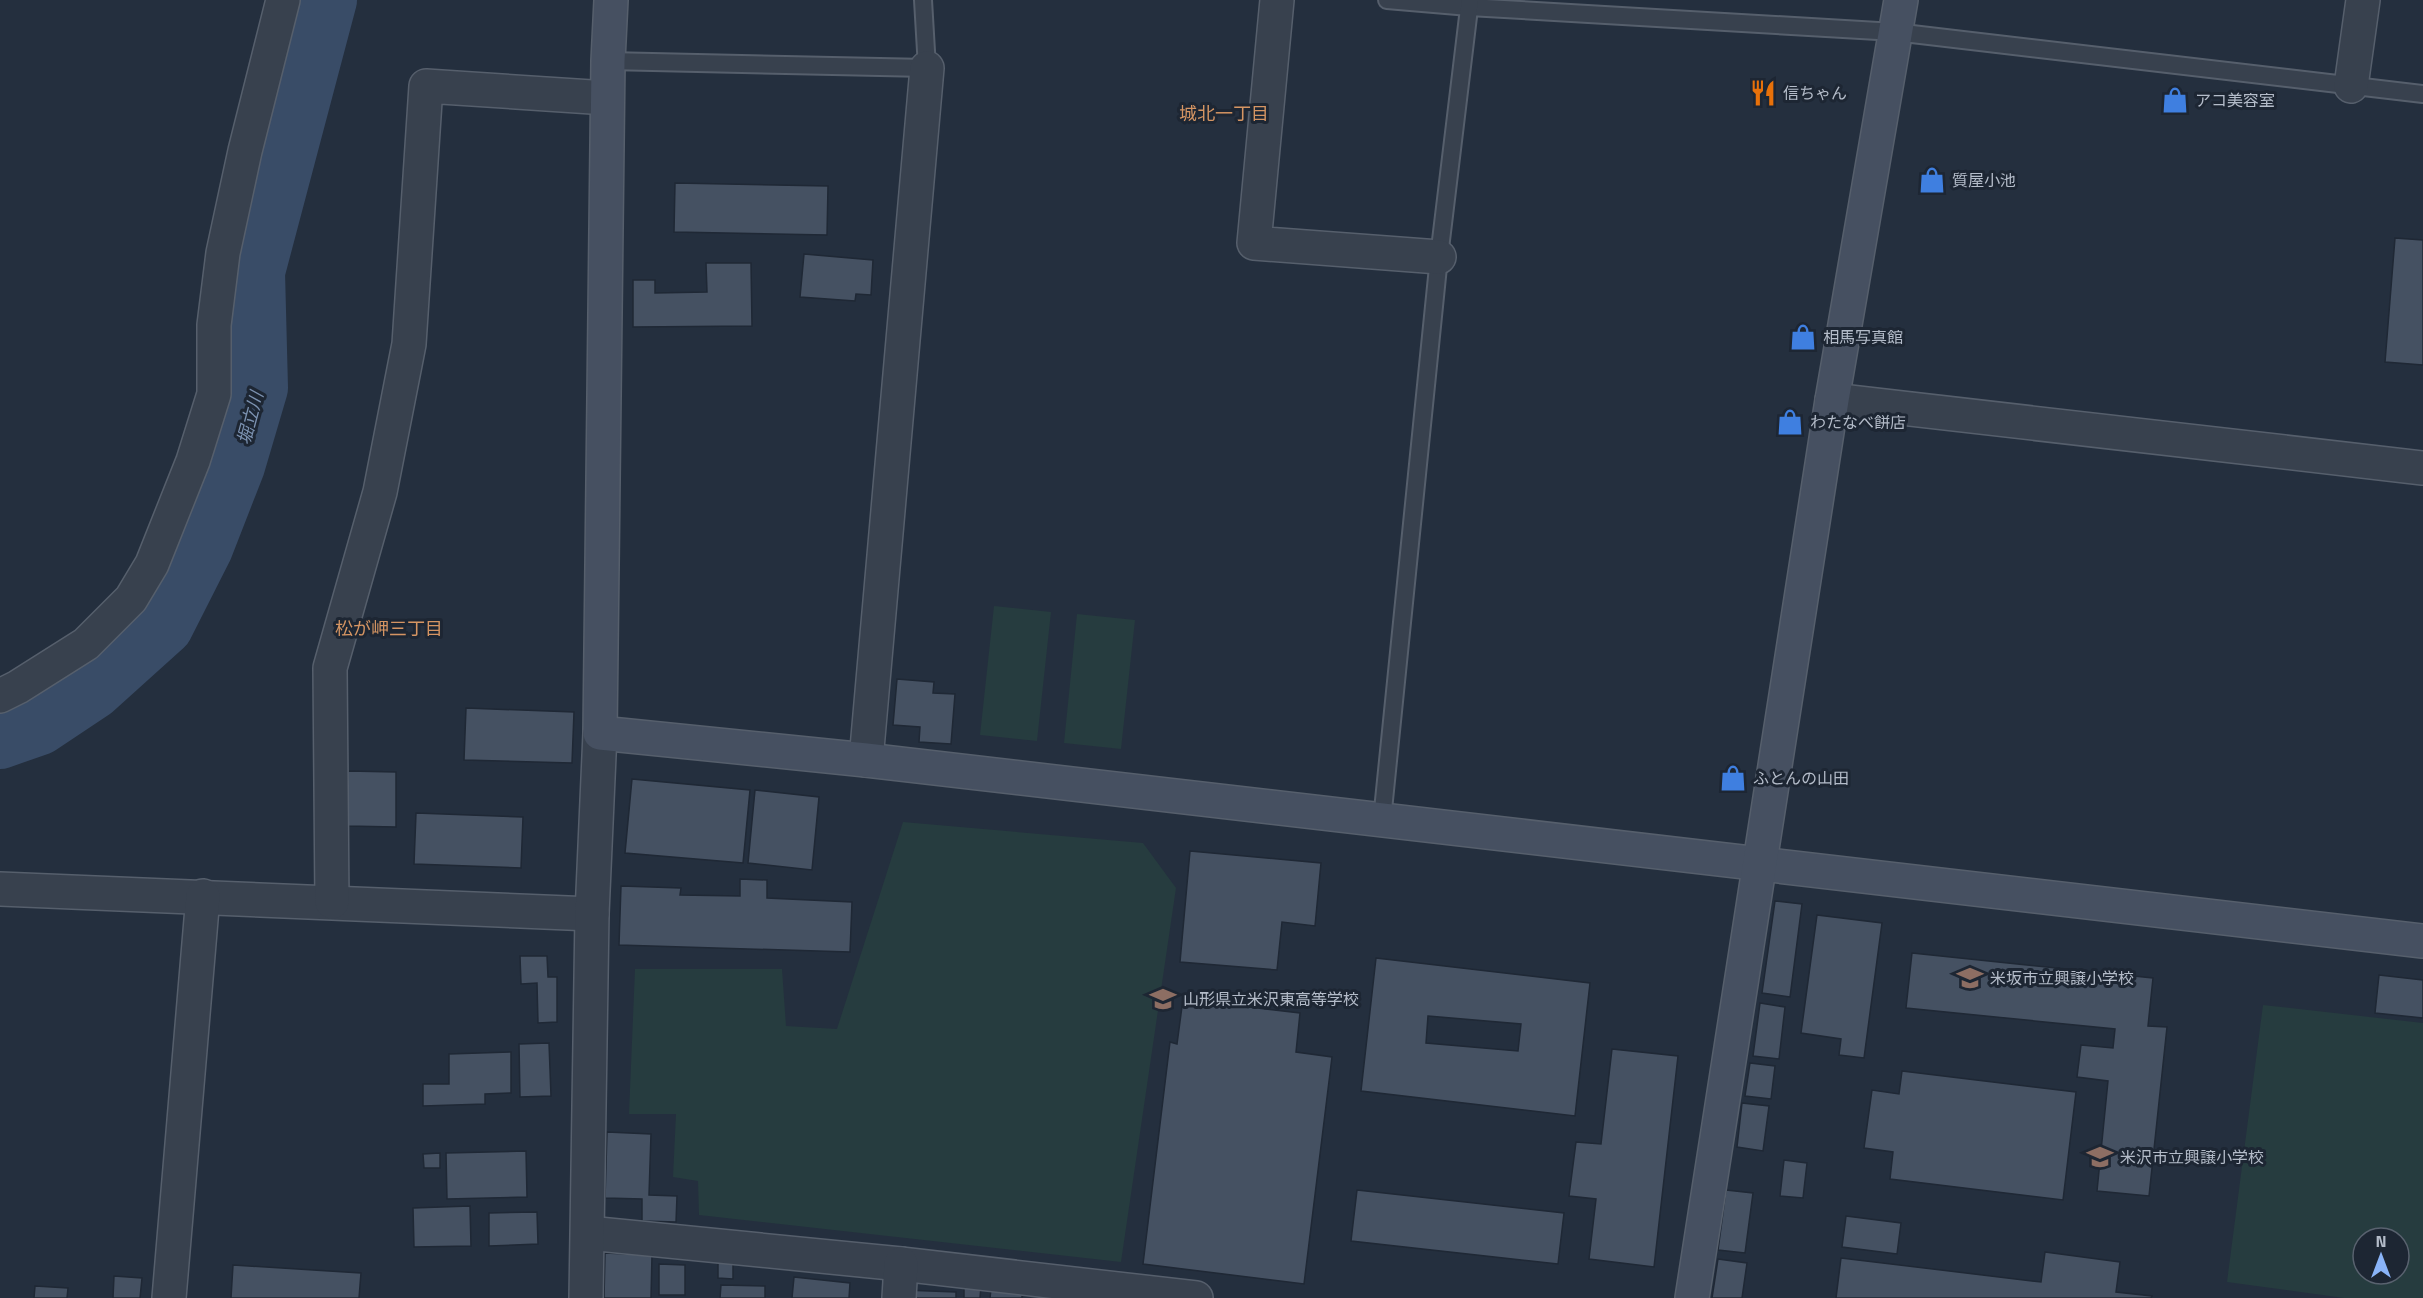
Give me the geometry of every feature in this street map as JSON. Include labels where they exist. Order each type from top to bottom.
[{"type":"street","points":[[0,696],[86,644],[131,599],[152,564],[193,461],[214,394],[214,325],[223,253],[245,151],[283,0]]},
{"type":"street","points":[[586,1298],[592,914],[600,734],[607,98],[611,0]]},
{"type":"street","points":[[1277,0],[1254,243],[1439,257]]},
{"type":"street","points":[[1692,1298],[1832,400],[1900,0]]},
{"type":"street","points":[[2351,86],[2363,0]]},
{"type":"street","points":[[866,760],[927,68]]},
{"type":"street","points":[[332,902],[330,668],[380,492],[409,344],[426,86],[607,98]]},
{"type":"street","points":[[1832,400],[2423,468]]},
{"type":"street","points":[[600,734],[866,760],[2423,941]]},
{"type":"street","points":[[0,889],[592,914]]},
{"type":"street","points":[[169,1298],[203,896]]},
{"type":"street","points":[[588,1233],[901,1264],[1196,1298]]},
{"type":"street","points":[[899,1298],[901,1264]]},
{"type":"lane","points":[[608,61],[927,68],[923,0]]},
{"type":"lane","points":[[1387,0],[1895,32],[2423,94]]},
{"type":"lane","points":[[1383,820],[1439,257],[1469,4]]},
{"type":"green space","points":[[994,606],[1051,612],[1037,741],[980,735]]},
{"type":"green space","points":[[1077,614],[1135,620],[1121,749],[1064,743]]},
{"type":"green space","points":[[903,822],[1143,843],[1176,888],[1121,1262],[699,1215],[698,1181],[673,1177],[676,1114],[629,1114],[635,969],[782,969],[786,1026],[837,1029]]},
{"type":"green space","points":[[2263,1005],[2423,1023],[2423,1298],[2344,1298],[2227,1282]]},
{"type":"building","points":[[675,183],[828,186],[827,235],[674,232]]},
{"type":"building","points":[[2395,238],[2423,240],[2423,365],[2385,362]]},
{"type":"building","points":[[804,254],[873,260],[871,295],[856,294],[855,301],[800,297]]},
{"type":"building","points":[[706,263],[751,263],[752,326],[633,327],[633,280],[655,280],[655,293],[707,292]]},
{"type":"building","points":[[897,679],[934,682],[933,693],[955,694],[951,744],[919,742],[920,727],[893,725]]},
{"type":"building","points":[[466,708],[574,712],[572,763],[464,760]]},
{"type":"building","points":[[348,771],[396,772],[396,827],[347,826]]},
{"type":"building","points":[[632,779],[750,790],[743,863],[625,853]]},
{"type":"building","points":[[755,790],[819,797],[812,870],[748,863]]},
{"type":"building","points":[[416,813],[523,817],[521,868],[414,864]]},
{"type":"building","points":[[1190,851],[1321,863],[1315,926],[1282,922],[1277,970],[1180,962]]},
{"type":"building","points":[[740,879],[767,880],[767,898],[852,902],[850,952],[619,945],[621,886],[681,888],[680,895],[740,896]]},
{"type":"building","points":[[1775,901],[1802,904],[1790,997],[1762,993]]},
{"type":"building","points":[[1817,915],[1882,923],[1864,1058],[1839,1055],[1841,1039],[1801,1033]]},
{"type":"building","points":[[1912,953],[2153,978],[2148,1026],[2167,1027],[2149,1196],[2097,1191],[2108,1081],[2077,1077],[2081,1045],[2113,1048],[2115,1029],[1906,1008]]},
{"type":"building","points":[[520,956],[547,956],[548,977],[557,977],[557,1022],[538,1023],[537,983],[521,984]]},
{"type":"building","points":[[1376,958],[1590,983],[1575,1116],[1361,1091]],"holes":[[[1428,1016],[1521,1024],[1518,1051],[1426,1043]]]},
{"type":"building","points":[[2379,975],[2423,980],[2423,1018],[2375,1013]]},
{"type":"building","points":[[1183,999],[1300,1013],[1296,1052],[1332,1057],[1304,1284],[1143,1264],[1170,1042],[1177,1044]]},
{"type":"building","points":[[1760,1003],[1785,1007],[1779,1059],[1753,1056]]},
{"type":"building","points":[[549,1043],[551,1096],[520,1097],[519,1044]]},
{"type":"building","points":[[1612,1049],[1678,1056],[1654,1267],[1589,1259],[1596,1199],[1569,1196],[1576,1142],[1601,1144]]},
{"type":"building","points":[[511,1052],[511,1093],[485,1094],[485,1104],[423,1106],[423,1084],[449,1084],[449,1054]]},
{"type":"building","points":[[1750,1063],[1775,1066],[1771,1099],[1745,1096]]},
{"type":"building","points":[[1902,1071],[2076,1092],[2063,1200],[1890,1179],[1893,1152],[1864,1148],[1872,1090],[1899,1094]]},
{"type":"building","points":[[1742,1103],[1769,1106],[1763,1151],[1737,1147]]},
{"type":"building","points":[[607,1132],[651,1134],[649,1195],[677,1196],[676,1222],[642,1221],[642,1199],[605,1198]]},
{"type":"building","points":[[526,1151],[527,1197],[447,1199],[446,1153]]},
{"type":"building","points":[[440,1153],[440,1168],[424,1168],[423,1154]]},
{"type":"building","points":[[1784,1160],[1807,1163],[1803,1198],[1780,1196]]},
{"type":"building","points":[[1357,1190],[1564,1213],[1558,1264],[1351,1241]]},
{"type":"building","points":[[1726,1190],[1753,1193],[1745,1253],[1718,1250]]},
{"type":"building","points":[[470,1206],[471,1246],[414,1247],[413,1208]]},
{"type":"building","points":[[537,1212],[538,1244],[489,1246],[489,1213]]},
{"type":"building","points":[[1846,1216],[1901,1223],[1897,1254],[1842,1247]]},
{"type":"building","points":[[2045,1252],[2120,1262],[2116,1292],[2152,1296],[2151,1298],[1836,1298],[1841,1258],[2041,1282]]},
{"type":"building","points":[[605,1253],[652,1255],[651,1298],[604,1298]]},
{"type":"building","points":[[1718,1259],[1747,1263],[1742,1298],[1712,1298]]},
{"type":"building","points":[[718,1261],[733,1261],[733,1279],[718,1278]]},
{"type":"building","points":[[659,1264],[685,1265],[685,1295],[659,1295]]},
{"type":"building","points":[[233,1265],[361,1273],[359,1298],[231,1298]]},
{"type":"building","points":[[114,1276],[142,1278],[140,1298],[113,1298]]},
{"type":"building","points":[[794,1277],[850,1283],[849,1298],[792,1298]]},
{"type":"building","points":[[721,1285],[765,1286],[765,1298],[720,1298]]},
{"type":"building","points":[[35,1286],[68,1288],[67,1298],[34,1298]]},
{"type":"building","points":[[964,1286],[981,1286],[980,1298],[964,1298]]},
{"type":"building","points":[[991,1289],[1022,1290],[1022,1298],[990,1298]]},
{"type":"building","points":[[903,1290],[956,1292],[956,1298],[903,1298]]},
{"type":"waterway","name":"堀立川","points":[[0,741],[40,727],[94,691],[165,627],[205,548],[237,466],[260,388],[257,272],[329,0]]},
{"type":"place","name":"信ちゃん","points":[[1763,93]]},
{"type":"place","name":"アコ美容室","points":[[2175,100]]},
{"type":"place","name":"質屋小池","points":[[1932,180]]},
{"type":"place","name":"相馬写真館","points":[[1803,337]]},
{"type":"place","name":"わたなべ餅店","points":[[1790,422]]},
{"type":"place","name":"ふとんの山田","points":[[1733,778]]},
{"type":"place","name":"米坂市立興譲小学校","points":[[1970,978]]},
{"type":"place","name":"山形県立米沢東高等学校","points":[[1163,999]]},
{"type":"place","name":"米沢市立興譲小学校","points":[[2100,1157]]},
{"type":"district","name":"城北一丁目","points":[[1224,113]]},
{"type":"district","name":"松が岬三丁目","points":[[389,628]]}]
